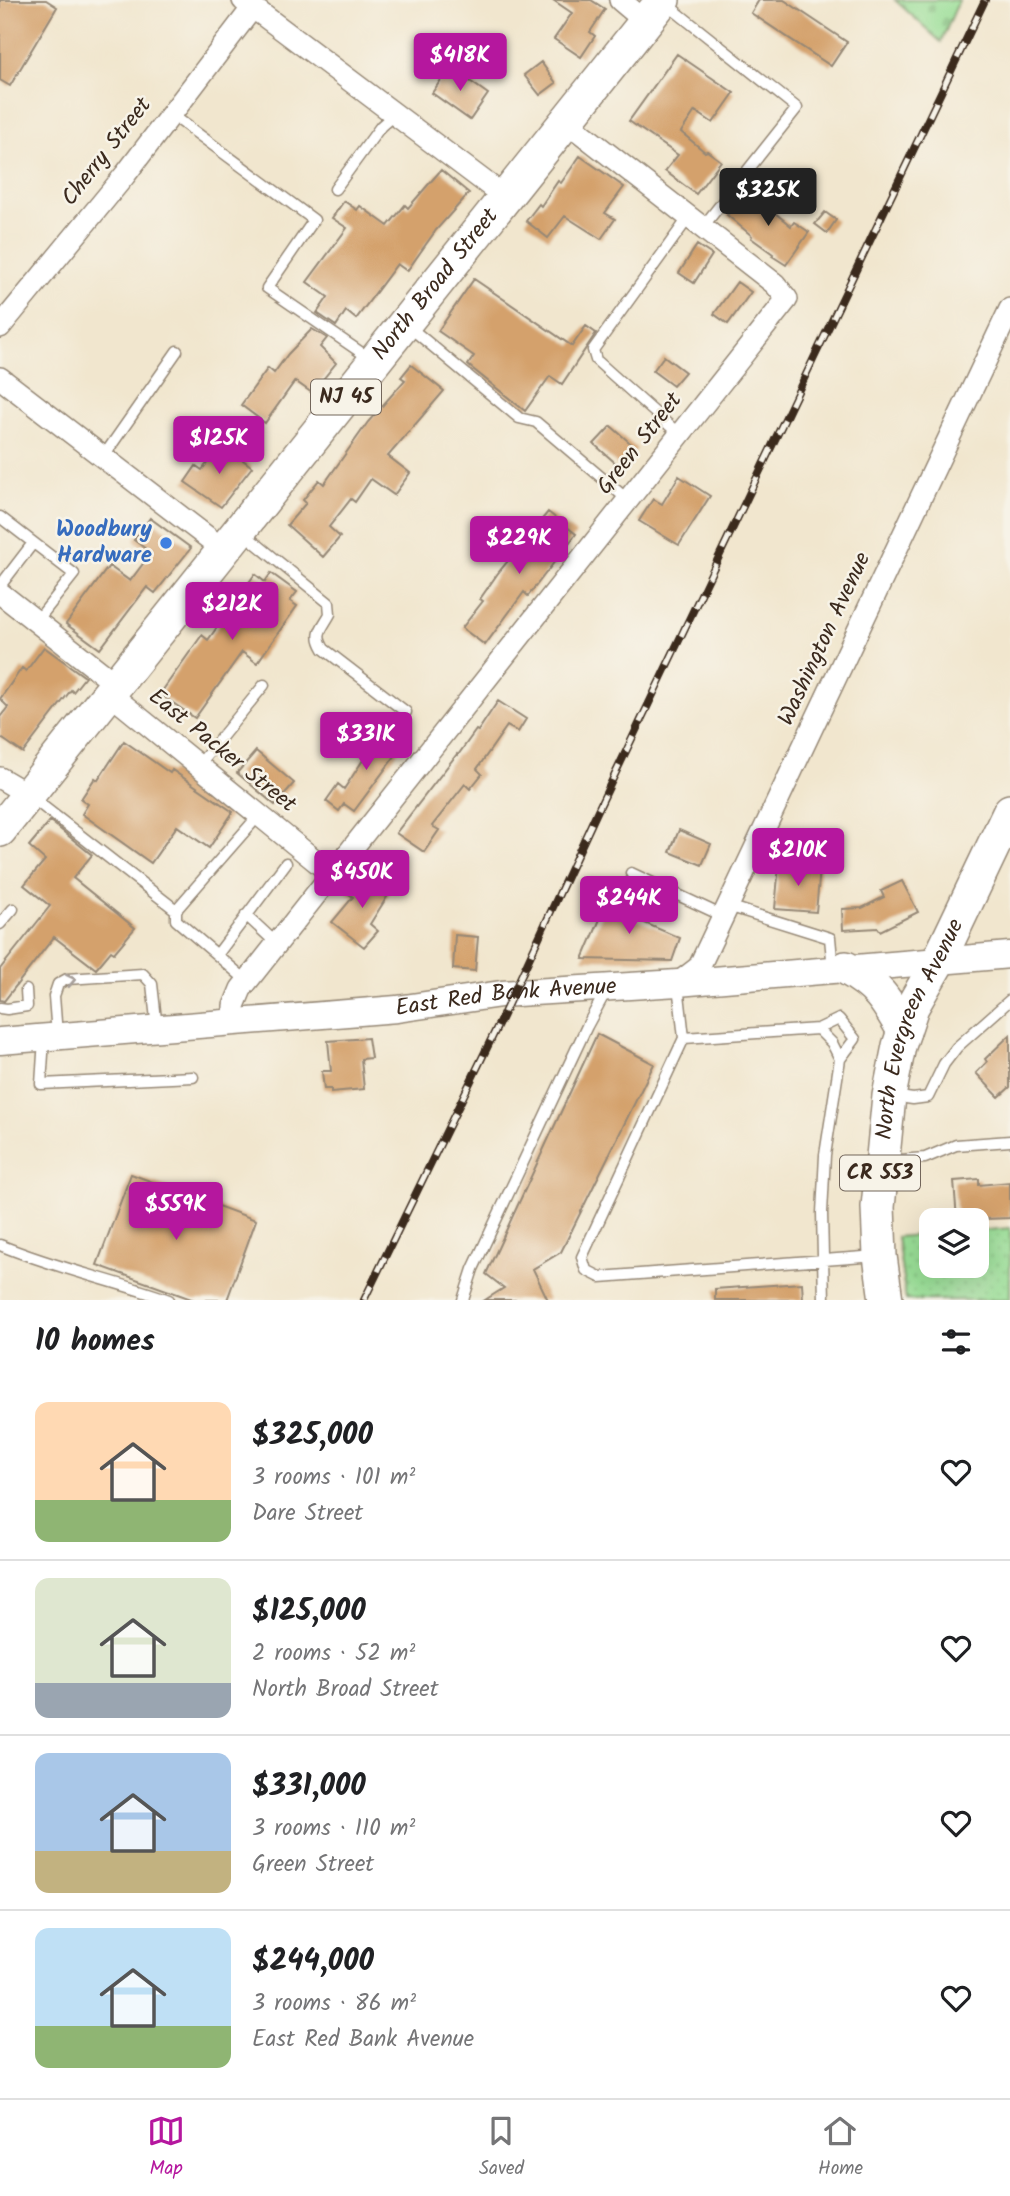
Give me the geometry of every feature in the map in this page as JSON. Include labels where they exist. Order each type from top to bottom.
[{"type":"main road","name":"North Broad Street","points":[[0,830],[657,8]]},
{"type":"main road","name":"North Evergreen Avenue","points":[[886,1300],[880,1256],[878,1207],[881,1162],[890,1096],[904,1031],[912,1007],[939,960],[1010,811]]},
{"type":"main road","points":[[839,969],[869,981],[884,996],[904,1031]]},
{"type":"street","points":[[620,0],[657,8]]},
{"type":"street","points":[[248,4],[505,197]]},
{"type":"street","name":"Cherry Street","points":[[0,327],[125,175],[248,4]]},
{"type":"street","points":[[567,122],[695,223]]},
{"type":"street","name":"Green Street","points":[[234,1021],[234,1006],[247,981],[787,299],[775,284],[695,223]]},
{"type":"street","name":"Washington Avenue","points":[[678,983],[699,967],[1010,309]]},
{"type":"street","points":[[0,378],[103,457],[232,540]]},
{"type":"street","name":"East Packer Street","points":[[0,593],[114,689],[198,766],[333,875]]},
{"type":"street","points":[[0,778],[29,795]]},
{"type":"street","name":"East Red Bank Avenue","points":[[1,1044],[234,1021],[397,1009],[501,994],[678,983],[1010,955]]},
{"type":"lane","points":[[657,8],[797,108],[695,223],[593,350],[596,360],[680,435]]},
{"type":"lane","points":[[171,114],[314,220],[267,288],[374,362]]},
{"type":"lane","points":[[335,189],[381,126],[395,114]]},
{"type":"lane","points":[[405,323],[519,418],[536,422],[628,500]]},
{"type":"lane","points":[[103,457],[177,351]]},
{"type":"lane","points":[[0,517],[74,574],[36,622]]},
{"type":"lane","points":[[232,540],[329,603],[330,614],[319,632],[319,640],[324,649],[407,712]]},
{"type":"lane","points":[[0,586],[33,543]]},
{"type":"lane","points":[[198,766],[264,685]]},
{"type":"lane","points":[[29,795],[176,909]]},
{"type":"lane","points":[[247,981],[176,920],[176,909],[259,815]]},
{"type":"lane","points":[[217,955],[286,863]]},
{"type":"lane","points":[[631,873],[725,911],[830,938],[839,969]]},
{"type":"lane","points":[[0,924],[13,909]]},
{"type":"lane","points":[[246,915],[277,944]]},
{"type":"lane","points":[[157,1028],[152,984],[143,974],[66,979],[58,984],[54,996],[51,1038],[41,1084],[192,1077]]},
{"type":"lane","points":[[678,983],[684,1038],[582,1257],[586,1270],[600,1277],[880,1256]]},
{"type":"lane","points":[[463,1300],[473,1269],[587,1026],[608,987]]},
{"type":"lane","points":[[0,1008],[27,1006],[26,990]]},
{"type":"lane","points":[[890,1096],[913,1099],[928,1097],[944,1064],[957,1046],[1010,1000]]},
{"type":"lane","points":[[684,1038],[818,1029],[839,1018],[855,1039],[839,1059],[825,1155],[822,1259],[824,1300]]},
{"type":"lane","points":[[818,1029],[832,1042],[839,1059]]},
{"type":"lane","points":[[881,1162],[925,1158],[956,1145],[1007,1139]]},
{"type":"lane","points":[[0,1245],[72,1271],[113,1280],[169,1300]]},
{"type":"green space","points":[[895,0],[959,0],[941,42]]},
{"type":"green space","points":[[1010,1228],[1010,1300],[906,1300],[897,1237],[919,1235],[919,1278],[989,1278],[989,1230]]},
{"type":"building","points":[[0,0],[46,0],[57,7],[10,86],[0,80]]},
{"type":"building","points":[[553,0],[591,0],[605,9],[590,32],[595,36],[581,57],[554,39],[572,13]]},
{"type":"building","points":[[759,0],[784,0],[847,42],[831,66],[751,13]]},
{"type":"building","points":[[677,54],[734,93],[713,123],[695,111],[681,132],[705,152],[721,161],[696,194],[665,171],[678,155],[629,121]]},
{"type":"building","points":[[541,62],[556,83],[540,95],[524,75]]},
{"type":"building","points":[[450,67],[488,94],[470,120],[432,93]]},
{"type":"building","points":[[580,156],[624,187],[605,213],[615,219],[601,239],[565,216],[548,238],[526,221],[539,204],[541,206],[558,181],[561,183]]},
{"type":"building","points":[[441,170],[469,193],[436,230],[407,271],[397,264],[356,319],[346,311],[336,326],[317,313],[328,297],[307,282],[347,228],[332,218],[344,201],[357,210],[360,206],[388,226],[405,205],[408,208]]},
{"type":"building","points":[[748,191],[791,226],[794,222],[809,232],[786,265],[772,256],[773,254],[727,215]]},
{"type":"building","points":[[825,212],[836,220],[827,233],[815,224]]},
{"type":"building","points":[[697,245],[712,255],[694,283],[679,273]]},
{"type":"building","points":[[474,279],[572,346],[586,326],[596,333],[562,384],[550,376],[525,411],[468,365],[474,356],[438,331]]},
{"type":"building","points":[[737,282],[751,292],[728,324],[714,314]]},
{"type":"building","points":[[312,329],[327,338],[320,347],[336,363],[312,393],[295,381],[265,423],[241,405],[268,368],[274,373]]},
{"type":"building","points":[[664,356],[685,372],[673,386],[653,371]]},
{"type":"building","points":[[411,365],[444,391],[388,456],[410,473],[394,495],[371,479],[355,502],[351,499],[329,527],[340,537],[323,557],[287,525],[306,503],[303,500],[319,480],[324,484],[368,422],[405,380],[401,377]]},
{"type":"building","points":[[611,426],[637,449],[620,467],[594,444]]},
{"type":"building","points":[[222,444],[252,467],[221,507],[185,482],[196,466],[202,470]]},
{"type":"building","points":[[679,476],[710,496],[679,545],[639,521],[653,499],[662,504]]},
{"type":"building","points":[[548,512],[576,534],[528,596],[524,592],[485,645],[462,628],[483,601],[480,599],[498,573]]},
{"type":"building","points":[[150,518],[191,548],[155,593],[147,587],[100,649],[66,624],[109,566],[130,581],[151,553],[134,540]]},
{"type":"building","points":[[271,573],[297,592],[290,601],[297,606],[257,663],[242,652],[195,718],[160,694],[202,635],[208,640],[255,574],[265,582]]},
{"type":"building","points":[[44,647],[85,677],[73,692],[71,690],[23,753],[0,737],[0,717],[8,707],[0,699],[22,668],[26,671]]},
{"type":"building","points":[[498,701],[526,719],[518,732],[507,726],[477,769],[482,774],[470,789],[465,784],[432,826],[439,830],[424,852],[396,833],[476,730],[478,731]]},
{"type":"building","points":[[377,729],[401,748],[354,811],[344,804],[339,811],[326,801],[338,784],[344,789],[367,754],[361,749]]},
{"type":"building","points":[[124,741],[233,812],[209,848],[177,826],[151,863],[82,814],[88,804],[81,799],[95,778],[98,780]]},
{"type":"building","points":[[256,751],[294,783],[275,805],[237,773]]},
{"type":"building","points":[[50,821],[92,855],[73,878],[135,928],[96,969],[54,937],[4,1001],[0,1000],[0,969],[50,906],[24,885],[45,860],[29,846]]},
{"type":"building","points":[[679,830],[711,844],[702,865],[670,852]]},
{"type":"building","points":[[779,865],[820,868],[816,912],[775,909]]},
{"type":"building","points":[[359,873],[390,892],[370,924],[378,931],[364,947],[332,922],[353,897],[347,893]]},
{"type":"building","points":[[902,881],[918,912],[880,931],[878,928],[843,930],[842,909],[862,908],[884,897],[881,891]]},
{"type":"building","points":[[612,891],[634,901],[628,916],[680,938],[672,961],[583,959]]},
{"type":"building","points":[[455,935],[478,937],[475,971],[453,969]]},
{"type":"building","points":[[597,1034],[654,1064],[561,1252],[533,1269],[548,1300],[485,1300],[504,1288],[486,1274]]},
{"type":"building","points":[[1010,1035],[1010,1087],[999,1097],[976,1073],[987,1062],[985,1059]]},
{"type":"building","points":[[368,1038],[371,1058],[361,1059],[364,1089],[331,1092],[331,1089],[324,1089],[322,1071],[331,1071],[328,1041]]},
{"type":"building","points":[[131,1174],[256,1220],[227,1300],[194,1300],[97,1265]]},
{"type":"building","points":[[979,1179],[979,1185],[1010,1182],[1010,1218],[989,1219],[989,1208],[956,1208],[954,1181]]},
{"type":"building","points":[[802,1283],[803,1300],[715,1300],[715,1289]]},
{"type":"railway","points":[[364,1300],[503,1015],[597,812],[985,0]]},
{"type":"place","name":"Woodbury Hardware","points":[[166,543]]}]
